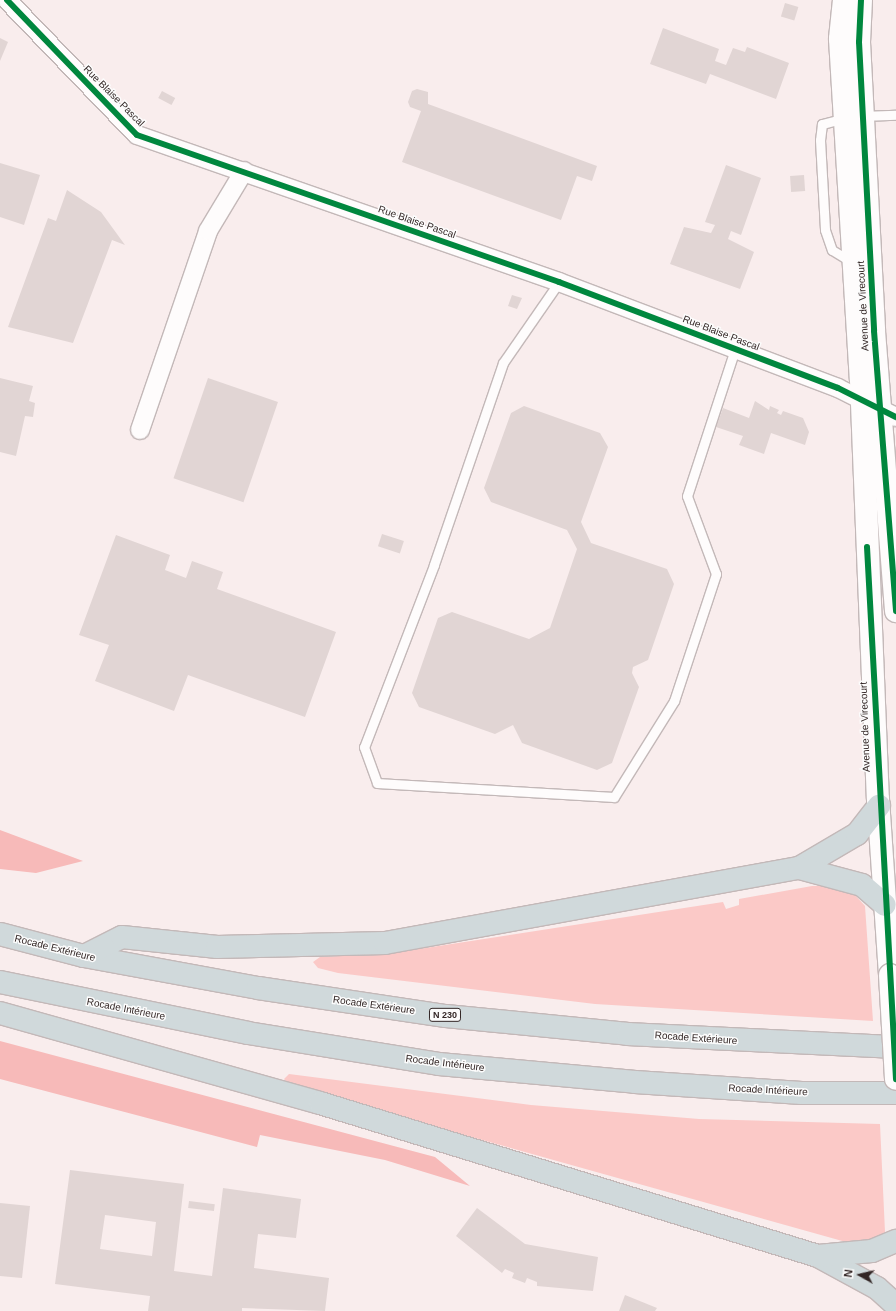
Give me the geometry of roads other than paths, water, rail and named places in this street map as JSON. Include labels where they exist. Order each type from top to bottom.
[{"type":"highway","points":[[84,956],[122,937],[217,947],[385,943],[799,868],[857,834],[879,806]]},
{"type":"highway","points":[[799,868],[862,885],[892,909]]},
{"type":"highway","name":"Rocade Extérieure","points":[[0,934],[84,956],[258,988],[446,1016],[628,1034],[896,1047]]},
{"type":"highway","name":"Rocade Intérieure","points":[[0,982],[248,1033],[439,1064],[635,1082],[802,1092],[896,1094]]},
{"type":"highway","points":[[0,1013],[320,1103],[818,1256],[877,1288],[896,1305]]},
{"type":"highway","points":[[818,1256],[872,1251],[896,1241]]},
{"type":"street","name":"Rue Blaise Pascal","points":[[7,0],[137,135],[244,171],[559,282],[735,349],[862,400],[888,414]]},
{"type":"street","name":"Avenue de Virecourt","points":[[844,0],[840,40],[854,117]]},
{"type":"street","name":"Avenue de Virecourt","points":[[861,0],[854,117],[862,264],[862,400],[879,806],[892,909],[890,975],[896,1079]]},
{"type":"street","points":[[140,430],[208,232],[244,171]]},
{"type":"street","name":"Avenue de Virecourt","points":[[862,264],[888,414],[896,611]]},
{"type":"lane","points":[[854,117],[896,115]]},
{"type":"lane","points":[[559,282],[503,362],[434,565],[364,747],[377,783],[614,797],[674,701],[716,574],[687,496],[735,349]]}]
